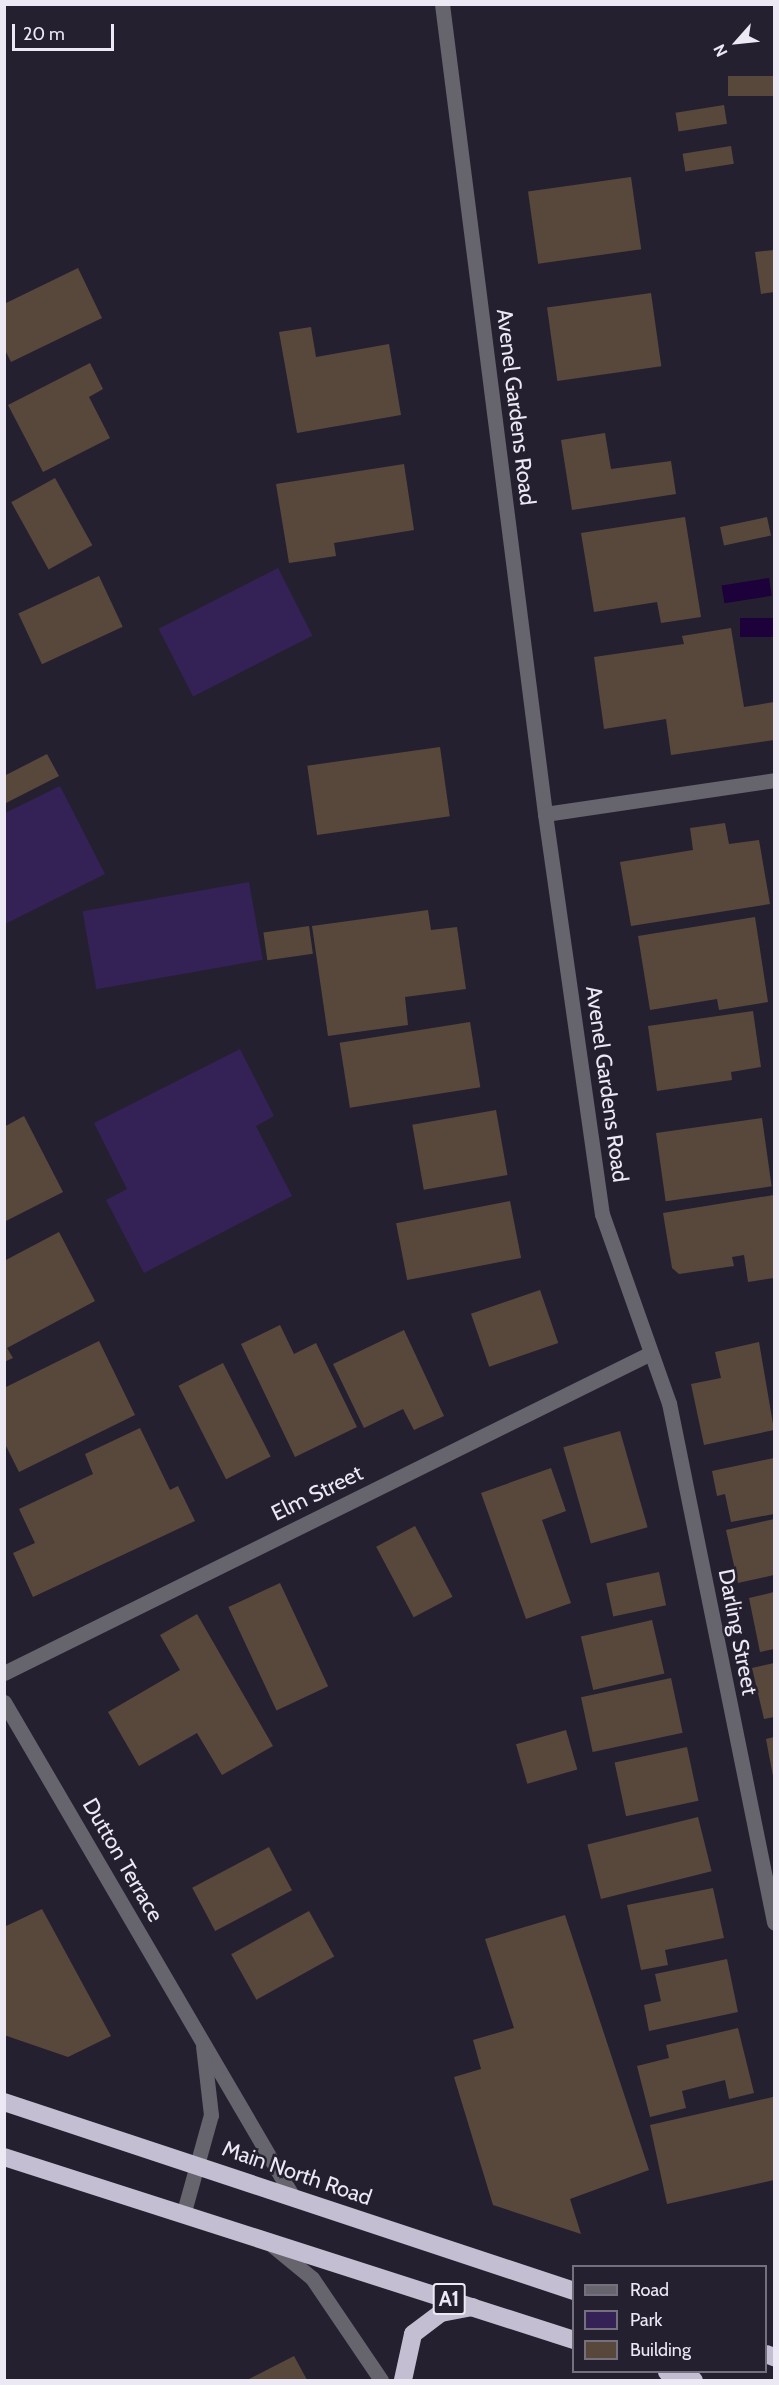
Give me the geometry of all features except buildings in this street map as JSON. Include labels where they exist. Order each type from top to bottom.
[{"type":"highway","name":"Main North Road","points":[[4,2102],[572,2291]]},
{"type":"highway","name":"A1","points":[[4,2157],[572,2340]]},
{"type":"highway","points":[[403,2380],[413,2334],[441,2313],[474,2307]]},
{"type":"highway","points":[[670,2373],[694,2380]]},
{"type":"street","name":"Avenel Gardens Road","points":[[442,4],[545,814],[603,1214],[649,1354]]},
{"type":"street","points":[[545,814],[774,780]]},
{"type":"street","name":"Elm Street","points":[[4,1673],[649,1354]]},
{"type":"street","name":"Darling Street","points":[[649,1354],[669,1403],[774,1922]]},
{"type":"street","name":"Dutton Terrace","points":[[4,1702],[293,2197]]},
{"type":"street","name":"Dutton Terrace","points":[[183,2215],[199,2165],[211,2115],[203,2040]]},
{"type":"street","points":[[272,2245],[312,2278],[381,2380]]},
{"type":"green space","points":[[278,568],[313,636],[193,697],[159,629]]},
{"type":"green space","points":[[60,786],[105,874],[5,924],[5,813]]},
{"type":"green space","points":[[249,882],[263,960],[96,989],[83,911]]},
{"type":"green space","points":[[240,1049],[274,1116],[256,1126],[292,1196],[144,1273],[106,1200],[127,1189],[94,1123]]},
{"type":"shaded area","points":[[769,578],[772,596],[724,603],[722,586]]},
{"type":"shaded area","points":[[740,618],[774,618],[774,637],[740,637]]}]
